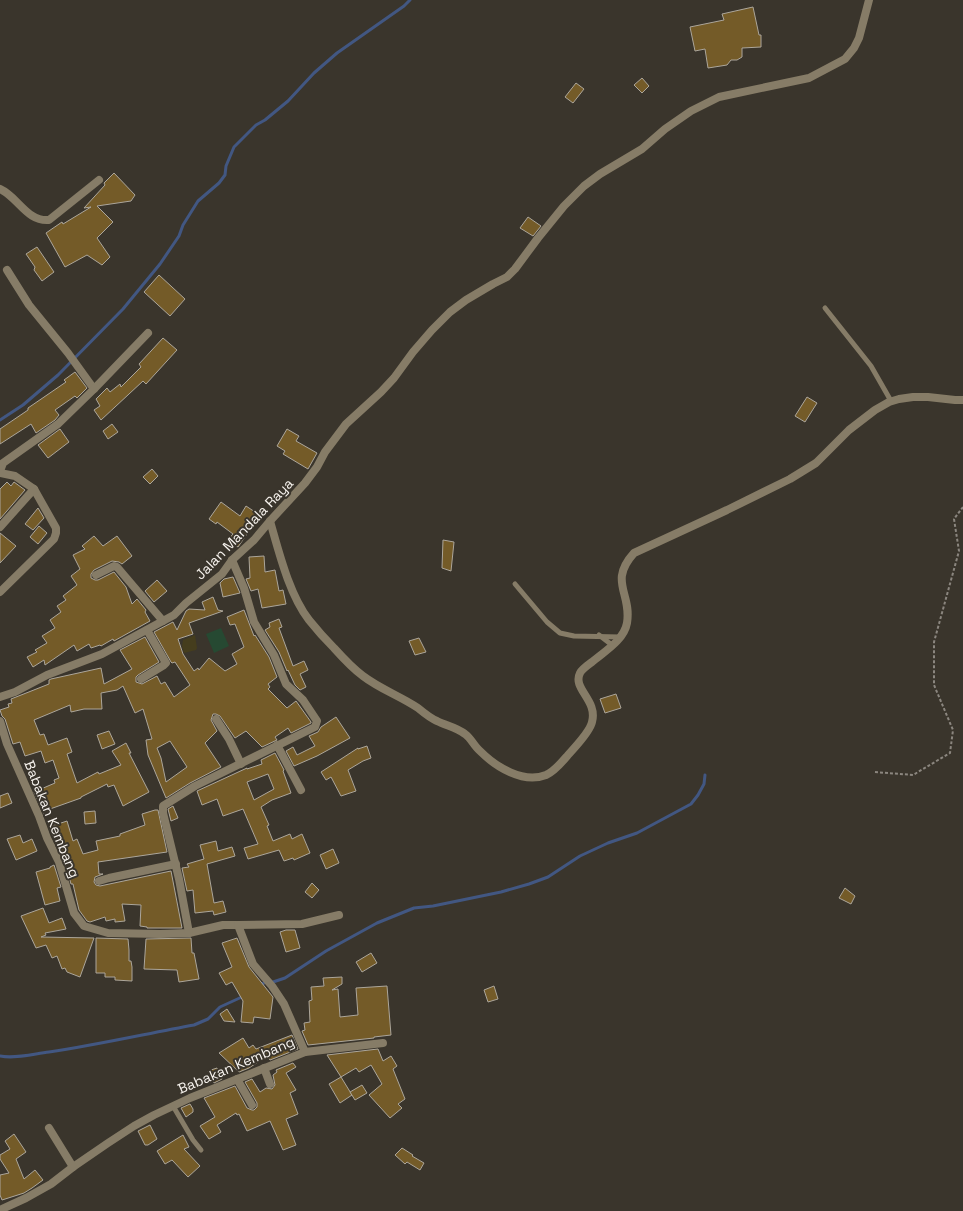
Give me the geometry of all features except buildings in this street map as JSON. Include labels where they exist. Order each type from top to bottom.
[{"type":"street","name":"Jalan Mandala Raya","points":[[0,697],[14,692],[47,675],[102,654],[174,615],[186,603],[222,574],[232,560],[254,540],[305,483],[317,467],[325,452],[346,424],[394,378],[423,341],[450,312],[466,300],[507,277],[564,206],[584,186],[600,174],[642,149],[665,129],[692,111],[719,97],[809,78],[845,59],[854,48],[859,38],[869,0]]},
{"type":"street","points":[[0,189],[35,218],[43,221],[49,220],[99,180]]},
{"type":"street","points":[[8,270],[29,305],[68,353],[94,389]]},
{"type":"street","points":[[0,592],[54,539],[56,533],[56,528],[34,489],[1,468],[58,424],[148,333]]},
{"type":"street","points":[[270,521],[279,554],[297,601],[308,620],[347,662],[363,676],[414,706],[436,721],[457,728],[467,736],[474,746],[487,758],[511,773],[529,778],[547,775],[560,764],[591,726],[594,716],[593,708],[578,684],[580,672],[623,634],[628,610],[621,585],[623,571],[627,561],[634,553],[734,507],[816,463],[849,430],[875,410],[892,401],[913,397],[963,400]]},
{"type":"street","points":[[0,527],[34,489]]},
{"type":"street","points":[[189,933],[176,864],[163,813],[163,806],[195,786],[315,727],[317,721],[303,700],[286,684],[274,655],[254,622],[244,588],[232,560]]},
{"type":"street","points":[[96,575],[114,566],[116,567],[163,621]]},
{"type":"street","points":[[141,679],[166,663],[147,630]]},
{"type":"street","points":[[216,719],[229,739],[240,764]]},
{"type":"street","name":"Babakan Kembang","points":[[0,722],[7,744],[39,816],[47,838],[59,862],[74,913],[80,922],[84,926],[108,932],[160,934],[189,933],[223,925],[238,925],[253,964],[272,986],[284,1004],[305,1052],[173,1106],[134,1126],[73,1167],[51,1184],[0,1210]]},
{"type":"street","points":[[277,745],[301,790]]},
{"type":"street","points":[[99,881],[176,864]]},
{"type":"street","points":[[238,925],[302,924],[339,914]]},
{"type":"street","points":[[305,1052],[383,1043]]},
{"type":"street","points":[[264,1068],[270,1084]]},
{"type":"street","points":[[237,1079],[252,1105]]},
{"type":"street","points":[[49,1128],[73,1167]]},
{"type":"lane","points":[[825,308],[871,366],[892,401]]},
{"type":"lane","points":[[515,584],[547,622],[560,633],[574,636],[620,637]]},
{"type":"lane","points":[[599,636],[612,645]]},
{"type":"lane","points":[[173,1106],[193,1140],[201,1150]]},
{"type":"path","points":[[875,772],[913,775],[950,754],[953,730],[934,685],[934,642],[960,551],[954,519],[963,507]]},
{"type":"green space","points":[[221,628],[229,646],[214,653],[206,634]]},
{"type":"sand","points":[[195,635],[196,650],[184,653],[182,646],[183,640]]},
{"type":"waterway","points":[[0,420],[23,405],[58,375],[123,309],[160,264],[179,236],[183,225],[198,201],[219,183],[225,175],[226,166],[234,147],[256,125],[265,120],[288,101],[314,73],[337,53],[404,6],[410,0]]},
{"type":"waterway","points":[[260,986],[265,982],[273,982],[285,978],[326,951],[377,923],[414,908],[433,906],[501,892],[548,877],[580,856],[608,843],[637,833],[691,804],[704,784],[705,775]]},
{"type":"waterway","points":[[0,1056],[18,1057],[103,1043],[194,1025],[208,1019],[220,1007],[244,996]]}]
